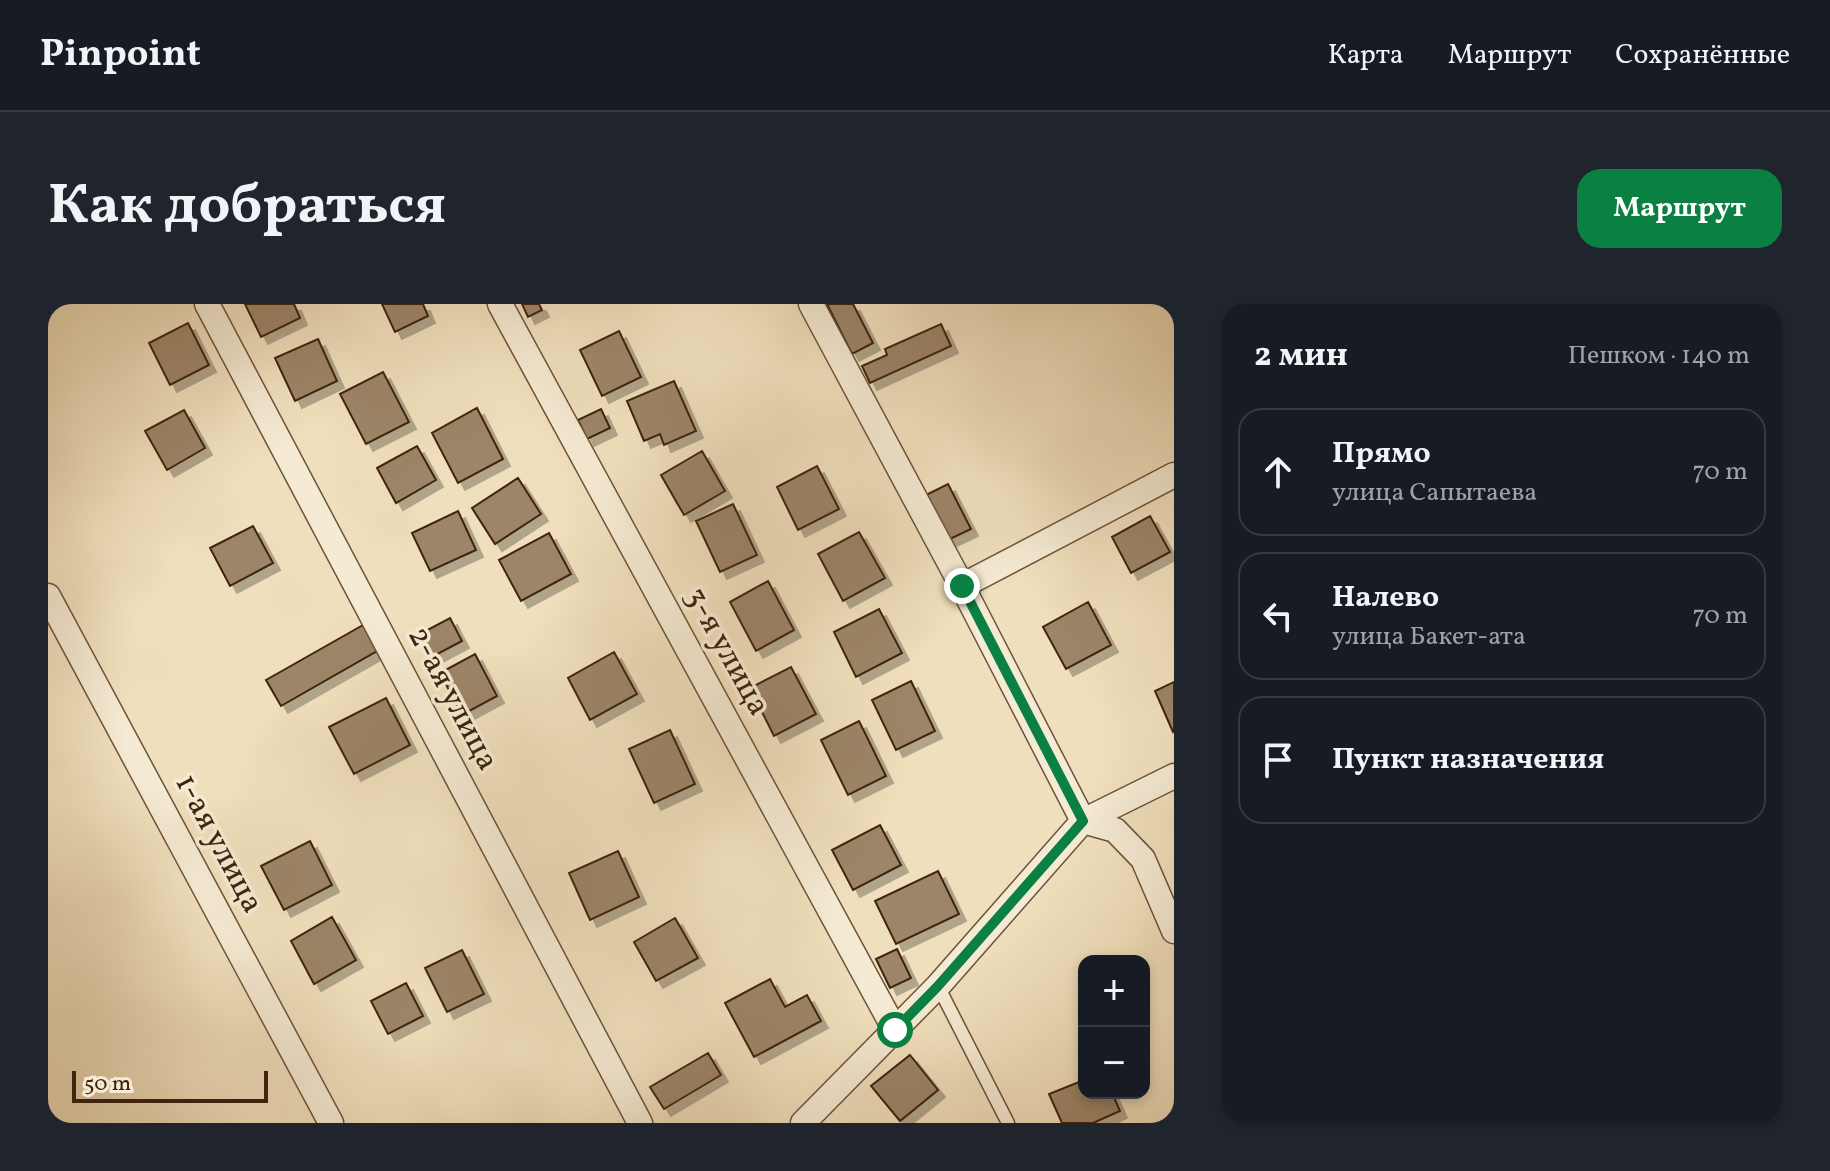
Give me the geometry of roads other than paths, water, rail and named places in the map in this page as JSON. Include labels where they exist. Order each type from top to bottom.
[{"type":"street","name":"2-ая улица","points":[[207,304],[640,1123]]},
{"type":"street","name":"3-я улица","points":[[500,304],[895,1030]]},
{"type":"street","points":[[811,304],[1083,821],[1115,830],[1143,859],[1174,931]]},
{"type":"street","points":[[962,586],[1174,475]]},
{"type":"street","name":"1-ая улица","points":[[48,596],[331,1123]]},
{"type":"street","points":[[803,1123],[938,986],[1083,821],[1174,776]]},
{"type":"lane","points":[[938,986],[1008,1123]]}]
